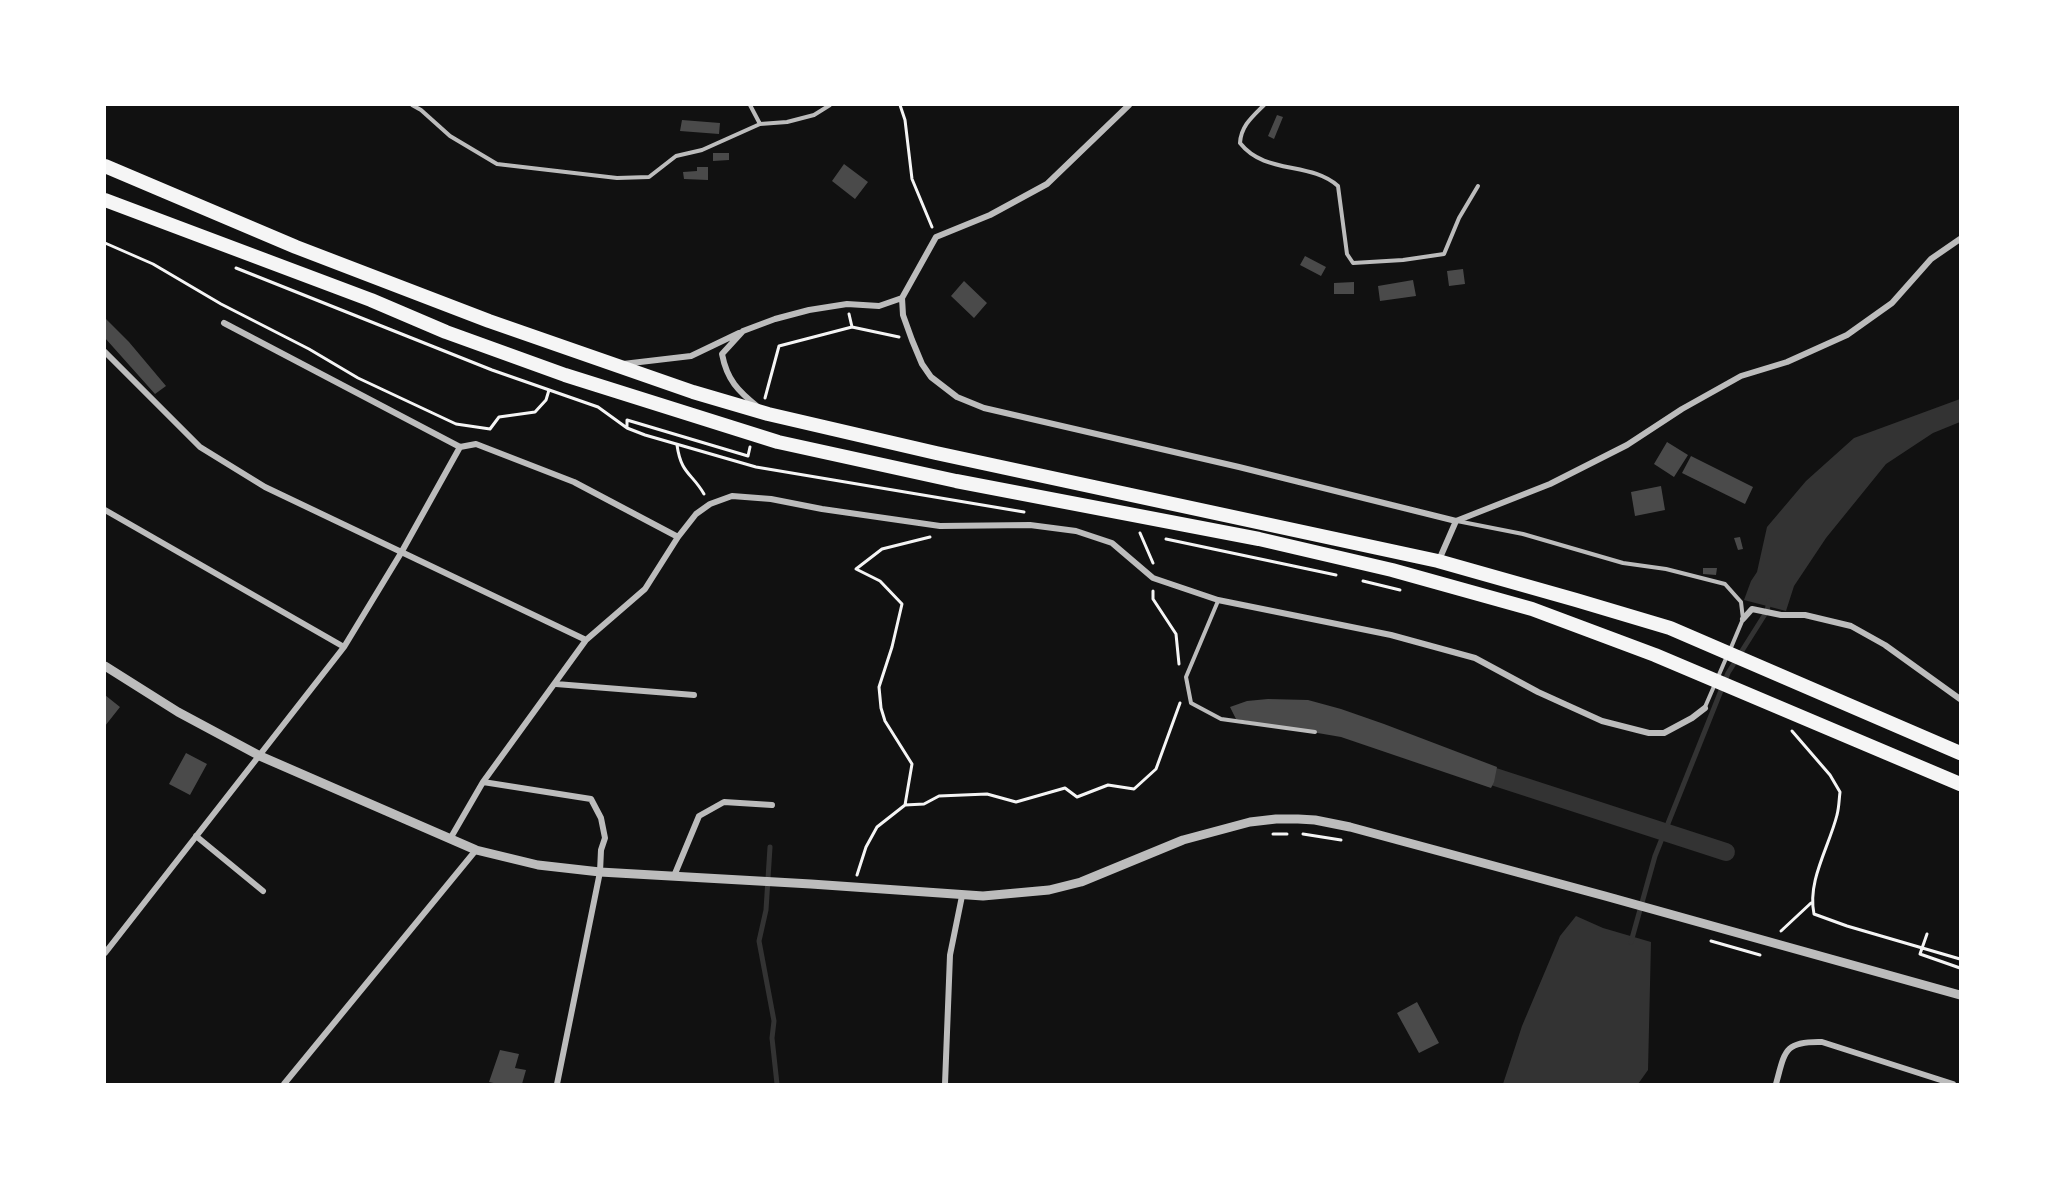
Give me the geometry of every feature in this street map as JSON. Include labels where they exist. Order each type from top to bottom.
[{"type":"highway","points":[[105,166],[307,251],[489,321],[693,392],[768,414],[936,453],[1438,561],[1670,628],[1960,753]]},
{"type":"highway","points":[[105,200],[360,296],[446,332],[554,371],[778,442],[957,481],[1259,539],[1392,570],[1532,609],[1656,655],[1960,784]]},
{"type":"street","points":[[1129,105],[1047,184],[990,215],[956,231],[936,237],[902,298],[903,315],[912,340],[922,364],[931,377],[957,397],[984,408],[1239,467],[1456,521],[1551,484],[1627,445],[1682,409],[1741,376],[1787,362],[1847,335],[1892,303],[1931,260],[1960,239]]},
{"type":"street","points":[[616,365],[692,356],[743,331],[817,308],[847,304],[879,306],[902,298]]},
{"type":"street","points":[[224,322],[460,447],[476,444],[574,482],[678,537]]},
{"type":"street","points":[[743,331],[722,354],[725,372],[740,393],[768,414]]},
{"type":"street","points":[[105,352],[200,447],[265,487],[586,640]]},
{"type":"street","points":[[105,953],[344,647],[460,447]]},
{"type":"street","points":[[450,839],[483,782],[586,640],[645,589],[678,537],[696,514],[710,504],[732,496],[771,499],[822,509],[940,526],[1029,525],[1076,531],[1112,543],[1153,578],[1218,600],[1391,635],[1475,658],[1538,692],[1602,721],[1649,733],[1664,733],[1705,708]]},
{"type":"street","points":[[105,510],[344,647]]},
{"type":"street","points":[[1438,561],[1456,521]]},
{"type":"street","points":[[1743,619],[1752,609],[1781,615],[1804,615],[1851,626],[1885,645],[1960,699]]},
{"type":"street","points":[[105,666],[178,712],[260,756],[476,850],[538,866],[600,873],[811,884],[962,896],[1013,895],[1049,890],[1081,882],[1184,840],[1250,822],[1276,819],[1315,820],[1350,827],[1665,912],[1960,995]]},
{"type":"street","points":[[556,684],[694,695]]},
{"type":"street","points":[[483,782],[591,799],[601,818],[604,838],[600,873],[557,1084]]},
{"type":"street","points":[[674,876],[699,816],[724,802],[772,805]]},
{"type":"street","points":[[196,836],[262,891]]},
{"type":"street","points":[[284,1084],[476,850]]},
{"type":"street","points":[[945,1084],[950,955],[962,896]]},
{"type":"street","points":[[1776,1084],[1786,1054],[1793,1044],[1803,1041],[1821,1042],[1953,1084]]},
{"type":"lane","points":[[412,105],[422,110],[450,136],[497,164],[617,178],[649,177],[676,156],[702,150],[760,124],[787,122],[814,116],[830,105]]},
{"type":"lane","points":[[750,105],[760,124]]},
{"type":"lane","points":[[1264,105],[1245,124],[1240,133],[1240,143],[1248,153],[1259,159],[1271,164],[1328,177],[1338,186],[1347,254],[1353,263],[1403,260],[1444,254],[1459,218],[1478,186]]},
{"type":"lane","points":[[1456,521],[1523,534],[1623,563],[1666,569],[1725,584],[1741,602],[1743,619],[1705,708]]},
{"type":"lane","points":[[1218,600],[1186,677],[1191,703],[1221,719],[1315,732]]},
{"type":"path","points":[[900,105],[905,120],[912,179],[936,237]]},
{"type":"path","points":[[105,243],[153,264],[221,304],[358,378],[456,424],[490,429],[499,417],[536,412],[546,400],[549,390]]},
{"type":"path","points":[[779,346],[852,327],[912,340]]},
{"type":"path","points":[[627,428],[627,420],[748,456]]},
{"type":"path","points":[[676,445],[686,474],[699,485],[710,504]]},
{"type":"path","points":[[905,805],[912,764],[885,721],[879,687],[902,604],[880,581],[856,569],[882,549],[928,539],[940,526]]},
{"type":"path","points":[[1140,533],[1153,561],[1153,599],[1176,634],[1180,671]]},
{"type":"path","points":[[852,888],[866,847],[877,827],[905,805],[924,804],[939,796],[987,794],[1016,802],[1065,788],[1077,797],[1108,784],[1134,789],[1156,769],[1180,702]]},
{"type":"path","points":[[1784,727],[1791,730],[1830,776],[1840,792],[1837,815],[1815,881],[1811,903],[1814,914],[1960,959]]},
{"type":"path","points":[[1268,834],[1303,834],[1345,841]]},
{"type":"path","points":[[1764,941],[1787,926],[1811,903]]},
{"type":"path","points":[[1927,934],[1920,954],[1960,968]]},
{"type":"shaded area","points":[[1960,399],[1960,422],[1933,433],[1886,464],[1826,538],[1794,586],[1786,611],[1744,600],[1757,572],[1767,527],[1806,481],[1854,438]]},
{"type":"shaded area","points":[[1576,916],[1603,928],[1651,942],[1648,1070],[1638,1084],[1503,1084],[1522,1026],[1560,936]]},
{"type":"building","points":[[1277,115],[1283,117],[1274,139],[1268,136]]},
{"type":"building","points":[[682,120],[720,123],[719,134],[680,131]]},
{"type":"building","points":[[713,153],[729,153],[729,160],[713,161]]},
{"type":"building","points":[[844,164],[868,182],[855,199],[832,181]]},
{"type":"building","points":[[697,167],[708,167],[708,180],[684,179],[683,172],[697,171]]},
{"type":"building","points":[[1305,256],[1326,267],[1321,276],[1300,265]]},
{"type":"building","points":[[1463,269],[1465,284],[1449,286],[1447,271]]},
{"type":"building","points":[[1413,280],[1416,296],[1380,301],[1378,286]]},
{"type":"building","points":[[964,281],[987,303],[974,318],[951,296]]},
{"type":"building","points":[[1354,282],[1354,294],[1334,294],[1334,283]]},
{"type":"building","points":[[105,318],[129,342],[166,386],[155,394],[105,338]]},
{"type":"building","points":[[1667,442],[1688,455],[1674,477],[1654,464]]},
{"type":"building","points":[[1691,456],[1753,487],[1745,504],[1682,473]]},
{"type":"building","points":[[1661,486],[1665,510],[1635,516],[1631,492]]},
{"type":"building","points":[[1740,537],[1743,549],[1738,550],[1734,538]]},
{"type":"building","points":[[1703,568],[1717,568],[1716,575],[1703,574]]},
{"type":"building","points":[[105,695],[120,707],[105,726]]},
{"type":"building","points":[[1308,700],[1384,724],[1497,767],[1494,782],[1491,788],[1341,737],[1236,719],[1230,707],[1247,701]]},
{"type":"building","points":[[186,753],[207,764],[190,795],[169,784]]},
{"type":"building","points":[[1417,1002],[1439,1043],[1419,1053],[1397,1013]]},
{"type":"building","points":[[500,1050],[519,1054],[515,1068],[526,1070],[522,1084],[489,1082]]},
{"type":"waterway","points":[[1631,942],[1655,856],[1728,673],[1767,611],[1769,601]]},
{"type":"waterway","points":[[1495,777],[1726,852]]},
{"type":"waterway","points":[[770,847],[766,910],[759,941],[774,1021],[772,1038],[777,1084]]}]
